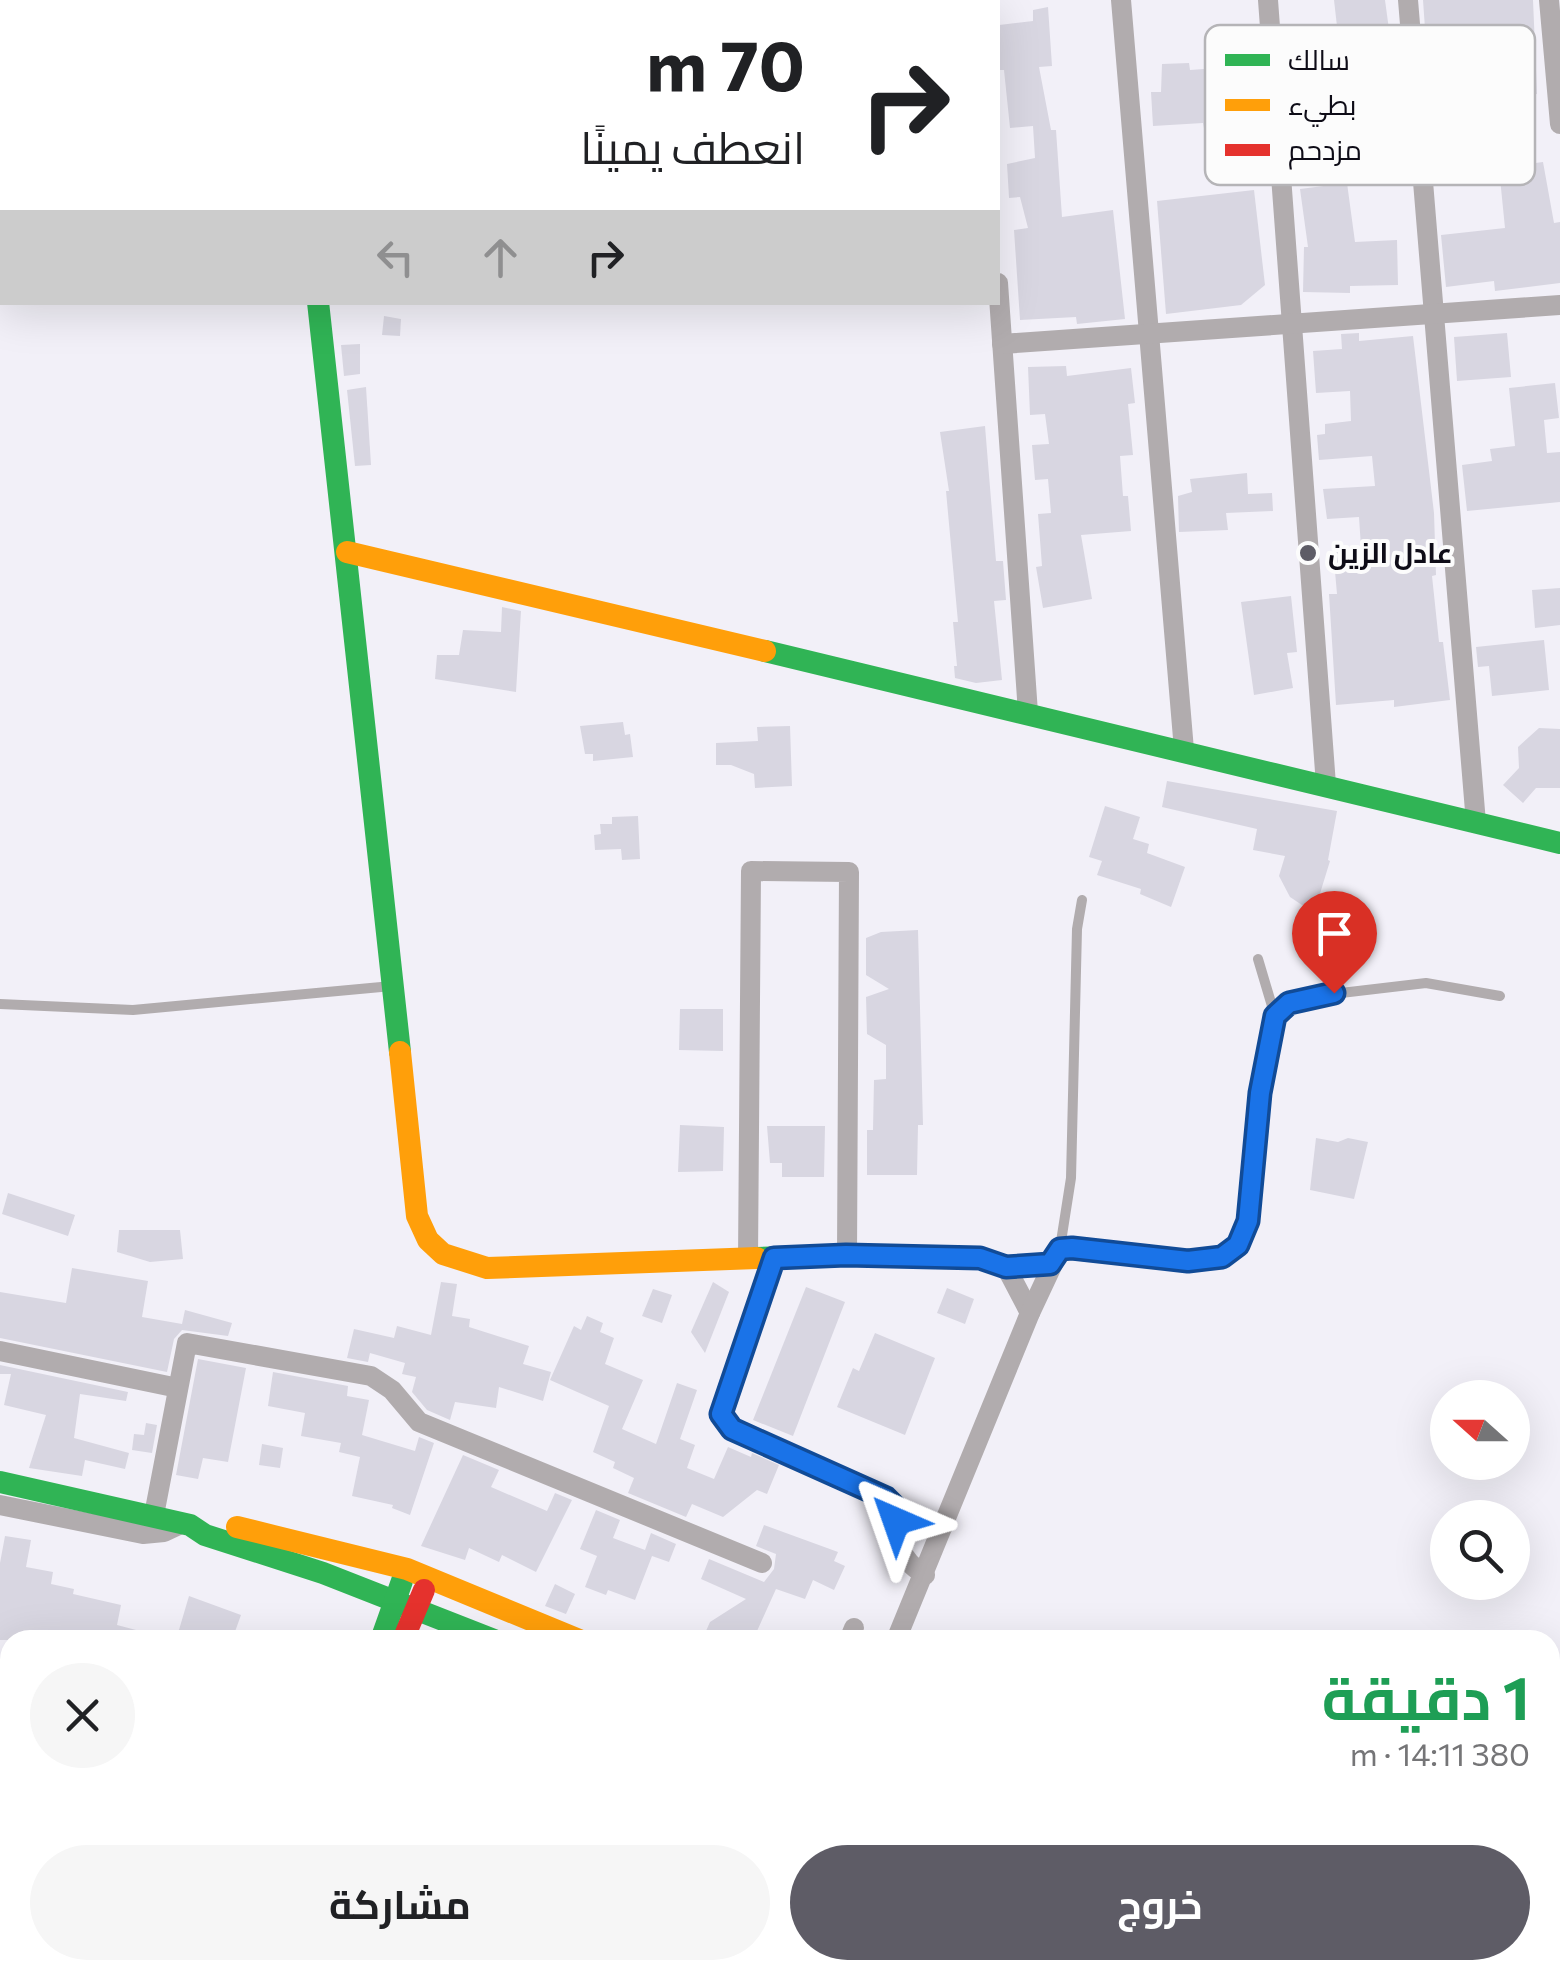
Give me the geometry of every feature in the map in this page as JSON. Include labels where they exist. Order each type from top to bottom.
[{"type":"street","points":[[1121,0],[1184,750]]},
{"type":"street","points":[[1268,0],[1270,25]]},
{"type":"street","points":[[1408,0],[1410,25]]},
{"type":"street","points":[[1549,0],[1560,124]]},
{"type":"street","points":[[1281,185],[1326,785]]},
{"type":"street","points":[[1423,185],[1476,823]]},
{"type":"street","points":[[318,305],[417,1216],[424,1240],[447,1258],[487,1268],[846,1255],[980,1258],[1006,1267],[1055,1257],[1188,1261],[1222,1257],[1238,1245],[1248,1221],[1260,1093],[1275,1016]]},
{"type":"street","points":[[999,305],[1028,713]]},
{"type":"street","points":[[1002,344],[1560,305]]},
{"type":"street","points":[[348,552],[1560,843]]},
{"type":"street","points":[[748,1259],[751,871],[849,872],[846,1255]]},
{"type":"street","points":[[900,1630],[1055,1257]]},
{"type":"street","points":[[774,1258],[721,1414],[732,1429],[886,1498],[897,1509],[897,1548],[908,1564],[925,1575]]},
{"type":"street","points":[[1006,1267],[1030,1313]]},
{"type":"street","points":[[154,1516],[187,1343],[371,1376],[392,1390],[419,1422],[762,1564]]},
{"type":"street","points":[[0,1352],[178,1388]]},
{"type":"street","points":[[0,1482],[186,1524],[206,1535],[352,1584],[470,1630]]},
{"type":"street","points":[[0,1505],[143,1534],[210,1522],[247,1529],[407,1569],[556,1630]]},
{"type":"street","points":[[404,1630],[407,1569]]},
{"type":"street","points":[[387,1630],[430,1578]]},
{"type":"street","points":[[352,1584],[372,1608],[378,1630]]},
{"type":"street","points":[[433,1630],[460,1626]]},
{"type":"lane","points":[[1055,1257],[1072,1178],[1077,930],[1082,900]]},
{"type":"lane","points":[[1258,959],[1275,1016],[1289,1003],[1306,997],[1426,982],[1500,996]]},
{"type":"lane","points":[[0,1004],[133,1010],[393,986]]},
{"type":"building","points":[[1334,0],[1385,0],[1388,25],[1337,25]]},
{"type":"building","points":[[1423,0],[1533,0],[1534,25],[1425,25]]},
{"type":"building","points":[[1048,7],[1052,66],[1039,67],[1051,130],[1056,130],[1062,217],[1113,210],[1125,319],[1077,324],[1076,317],[1020,320],[1014,230],[1028,228],[1020,197],[1009,198],[1007,164],[1035,158],[1033,126],[1010,128],[1004,70],[1000,70],[1000,25],[1033,21],[1033,10]]},
{"type":"building","points":[[1189,63],[1190,70],[1205,69],[1205,128],[1203,123],[1153,126],[1151,92],[1161,92],[1162,64]]},
{"type":"building","points":[[1543,162],[1554,223],[1560,222],[1560,283],[1495,291],[1494,281],[1446,287],[1441,235],[1505,228],[1501,185],[1535,185],[1535,163]]},
{"type":"building","points":[[1347,185],[1355,242],[1397,240],[1398,285],[1350,286],[1350,293],[1303,292],[1304,247],[1308,247],[1300,189]]},
{"type":"building","points":[[1254,190],[1265,285],[1241,305],[1166,314],[1157,201]]},
{"type":"building","points":[[384,316],[401,319],[400,336],[382,335]]},
{"type":"building","points":[[1359,333],[1359,341],[1413,336],[1434,513],[1436,575],[1432,576],[1450,700],[1394,707],[1394,700],[1336,705],[1329,594],[1337,594],[1333,549],[1361,547],[1359,517],[1327,519],[1323,489],[1375,486],[1372,456],[1319,460],[1317,435],[1325,434],[1325,424],[1351,421],[1350,391],[1316,393],[1313,351],[1342,349],[1341,334]]},
{"type":"building","points":[[1507,333],[1511,377],[1457,381],[1454,337]]},
{"type":"building","points":[[360,344],[360,374],[344,376],[341,345]]},
{"type":"building","points":[[1066,366],[1067,376],[1131,368],[1135,403],[1128,404],[1133,455],[1120,456],[1131,531],[1081,535],[1092,599],[1043,608],[1036,567],[1042,566],[1038,514],[1051,513],[1048,479],[1035,480],[1032,445],[1049,444],[1045,414],[1030,415],[1028,367]]},
{"type":"building","points":[[1555,383],[1559,418],[1544,420],[1547,453],[1560,452],[1560,502],[1467,511],[1462,465],[1492,461],[1490,449],[1515,446],[1509,388]]},
{"type":"building","points":[[366,387],[371,465],[355,466],[347,390]]},
{"type":"building","points":[[985,426],[996,561],[1003,561],[1006,600],[994,601],[1002,680],[976,683],[955,678],[953,622],[958,622],[949,491],[940,432]]},
{"type":"building","points":[[1247,473],[1248,494],[1272,493],[1273,511],[1226,513],[1228,530],[1179,532],[1178,496],[1192,492],[1190,479]]},
{"type":"building","points":[[1560,588],[1560,625],[1535,628],[1532,590]]},
{"type":"building","points":[[1291,596],[1297,652],[1287,653],[1293,688],[1254,695],[1241,602]]},
{"type":"building","points":[[502,607],[521,611],[516,692],[435,679],[437,655],[459,655],[463,630],[501,632]]},
{"type":"building","points":[[1544,640],[1549,690],[1492,696],[1489,666],[1478,667],[1476,647]]},
{"type":"building","points":[[623,722],[625,735],[630,734],[633,757],[593,761],[593,754],[585,754],[580,726]]},
{"type":"building","points":[[790,726],[792,786],[755,788],[754,774],[731,765],[716,765],[716,743],[758,741],[757,727]]},
{"type":"building","points":[[1539,728],[1560,729],[1560,788],[1536,788],[1523,803],[1503,785],[1519,768],[1518,747]]},
{"type":"building","points":[[1167,781],[1337,811],[1330,861],[1314,913],[1290,897],[1279,876],[1285,856],[1253,850],[1257,829],[1162,807]]},
{"type":"building","points":[[1105,806],[1140,817],[1133,839],[1149,844],[1147,853],[1185,867],[1171,907],[1140,894],[1141,889],[1097,875],[1102,861],[1089,857]]},
{"type":"building","points":[[638,816],[640,859],[622,860],[621,849],[595,850],[594,835],[601,834],[600,824],[612,824],[612,817]]},
{"type":"building","points":[[918,930],[923,1125],[918,1125],[917,1175],[867,1175],[867,1130],[873,1130],[874,1080],[886,1079],[886,1045],[867,1034],[866,997],[889,989],[866,975],[866,938],[881,932]]},
{"type":"building","points":[[680,1009],[723,1009],[723,1051],[679,1050]]},
{"type":"building","points":[[680,1125],[724,1127],[723,1171],[678,1172]]},
{"type":"building","points":[[767,1126],[825,1126],[824,1177],[782,1177],[782,1163],[770,1163]]},
{"type":"building","points":[[1316,1138],[1368,1142],[1354,1199],[1310,1190]]},
{"type":"building","points":[[8,1193],[75,1215],[68,1236],[2,1214]]},
{"type":"building","points":[[119,1230],[180,1230],[183,1259],[150,1262],[117,1252]]},
{"type":"building","points":[[72,1268],[148,1281],[142,1317],[182,1324],[185,1310],[232,1323],[228,1336],[182,1330],[174,1339],[167,1372],[0,1338],[0,1292],[66,1303]]},
{"type":"building","points":[[441,1282],[457,1284],[452,1316],[470,1319],[469,1327],[529,1346],[523,1364],[551,1372],[543,1401],[499,1387],[496,1408],[455,1402],[450,1420],[427,1410],[412,1392],[416,1377],[402,1374],[405,1363],[370,1353],[368,1362],[347,1358],[354,1329],[394,1338],[397,1326],[431,1335]]},
{"type":"building","points":[[713,1282],[729,1292],[705,1353],[691,1332]]},
{"type":"building","points":[[806,1287],[845,1302],[793,1436],[753,1420]]},
{"type":"building","points":[[947,1288],[974,1299],[965,1324],[937,1313]]},
{"type":"building","points":[[653,1289],[672,1295],[662,1323],[642,1316]]},
{"type":"building","points":[[587,1316],[603,1323],[600,1332],[614,1338],[605,1364],[643,1380],[622,1429],[656,1444],[677,1383],[697,1390],[680,1439],[695,1445],[687,1468],[714,1479],[728,1447],[751,1457],[752,1453],[779,1465],[767,1494],[757,1490],[723,1517],[692,1504],[686,1517],[628,1493],[634,1478],[613,1468],[615,1462],[593,1452],[609,1406],[550,1380],[574,1326],[581,1330]]},
{"type":"building","points":[[875,1333],[935,1358],[905,1435],[837,1407],[853,1368],[859,1371]]},
{"type":"building","points":[[198,1359],[246,1368],[228,1462],[203,1458],[198,1479],[176,1475]]},
{"type":"building","points":[[0,1365],[128,1392],[126,1401],[80,1394],[74,1438],[129,1453],[125,1469],[85,1460],[82,1476],[29,1468],[46,1415],[4,1405],[11,1374],[0,1374]]},
{"type":"building","points":[[273,1372],[348,1386],[347,1396],[369,1400],[362,1435],[415,1451],[419,1437],[434,1443],[410,1515],[392,1508],[393,1505],[352,1496],[360,1457],[339,1452],[341,1443],[301,1436],[305,1413],[268,1406]]},
{"type":"building","points":[[146,1423],[157,1425],[152,1453],[132,1450],[134,1434],[144,1435]]},
{"type":"building","points":[[262,1444],[283,1448],[280,1468],[259,1465]]},
{"type":"building","points":[[463,1455],[499,1470],[491,1487],[547,1511],[555,1493],[572,1500],[536,1572],[502,1555],[499,1562],[469,1548],[465,1560],[421,1546]]},
{"type":"building","points":[[596,1510],[620,1520],[613,1538],[645,1550],[651,1533],[676,1544],[669,1562],[652,1556],[635,1600],[585,1587],[597,1556],[580,1549]]},
{"type":"building","points":[[764,1525],[838,1552],[834,1561],[845,1566],[834,1590],[813,1580],[805,1599],[776,1589],[758,1630],[706,1630],[710,1622],[746,1599],[701,1579],[709,1559],[764,1582],[774,1569],[776,1554],[756,1546]]},
{"type":"building","points":[[5,1536],[31,1540],[26,1567],[53,1572],[51,1584],[74,1589],[73,1594],[121,1605],[117,1625],[136,1630],[0,1630],[0,1563]]},
{"type":"building","points":[[555,1584],[575,1594],[566,1614],[545,1606]]},
{"type":"building","points":[[189,1596],[241,1615],[236,1630],[179,1630]]},
{"type":"traffic: fast","points":[[318,305],[400,1052]]},
{"type":"traffic: fast","points":[[765,651],[1560,843]]},
{"type":"traffic: fast","points":[[757,1258],[847,1255],[980,1258],[1006,1267],[1051,1264]]},
{"type":"traffic: fast","points":[[0,1482],[190,1525],[205,1535],[323,1573],[468,1630]]},
{"type":"traffic: fast","points":[[385,1630],[402,1581]]},
{"type":"traffic: slow","points":[[347,552],[765,651]]},
{"type":"traffic: slow","points":[[400,1052],[417,1216],[428,1240],[443,1254],[487,1268],[757,1258]]},
{"type":"traffic: slow","points":[[237,1527],[407,1569],[555,1630]]},
{"type":"traffic: jam","points":[[407,1630],[424,1590]]},
{"type":"place","name":"عادل الزين","points":[[1308,553]]},
{"type":"route","points":[[896,1521],[897,1509],[886,1498],[732,1429],[721,1414],[774,1258],[980,1258],[1006,1267],[1050,1264],[1060,1249],[1072,1248],[1188,1261],[1222,1257],[1238,1245],[1248,1221],[1260,1093],[1275,1016],[1289,1003],[1334,993]]}]
